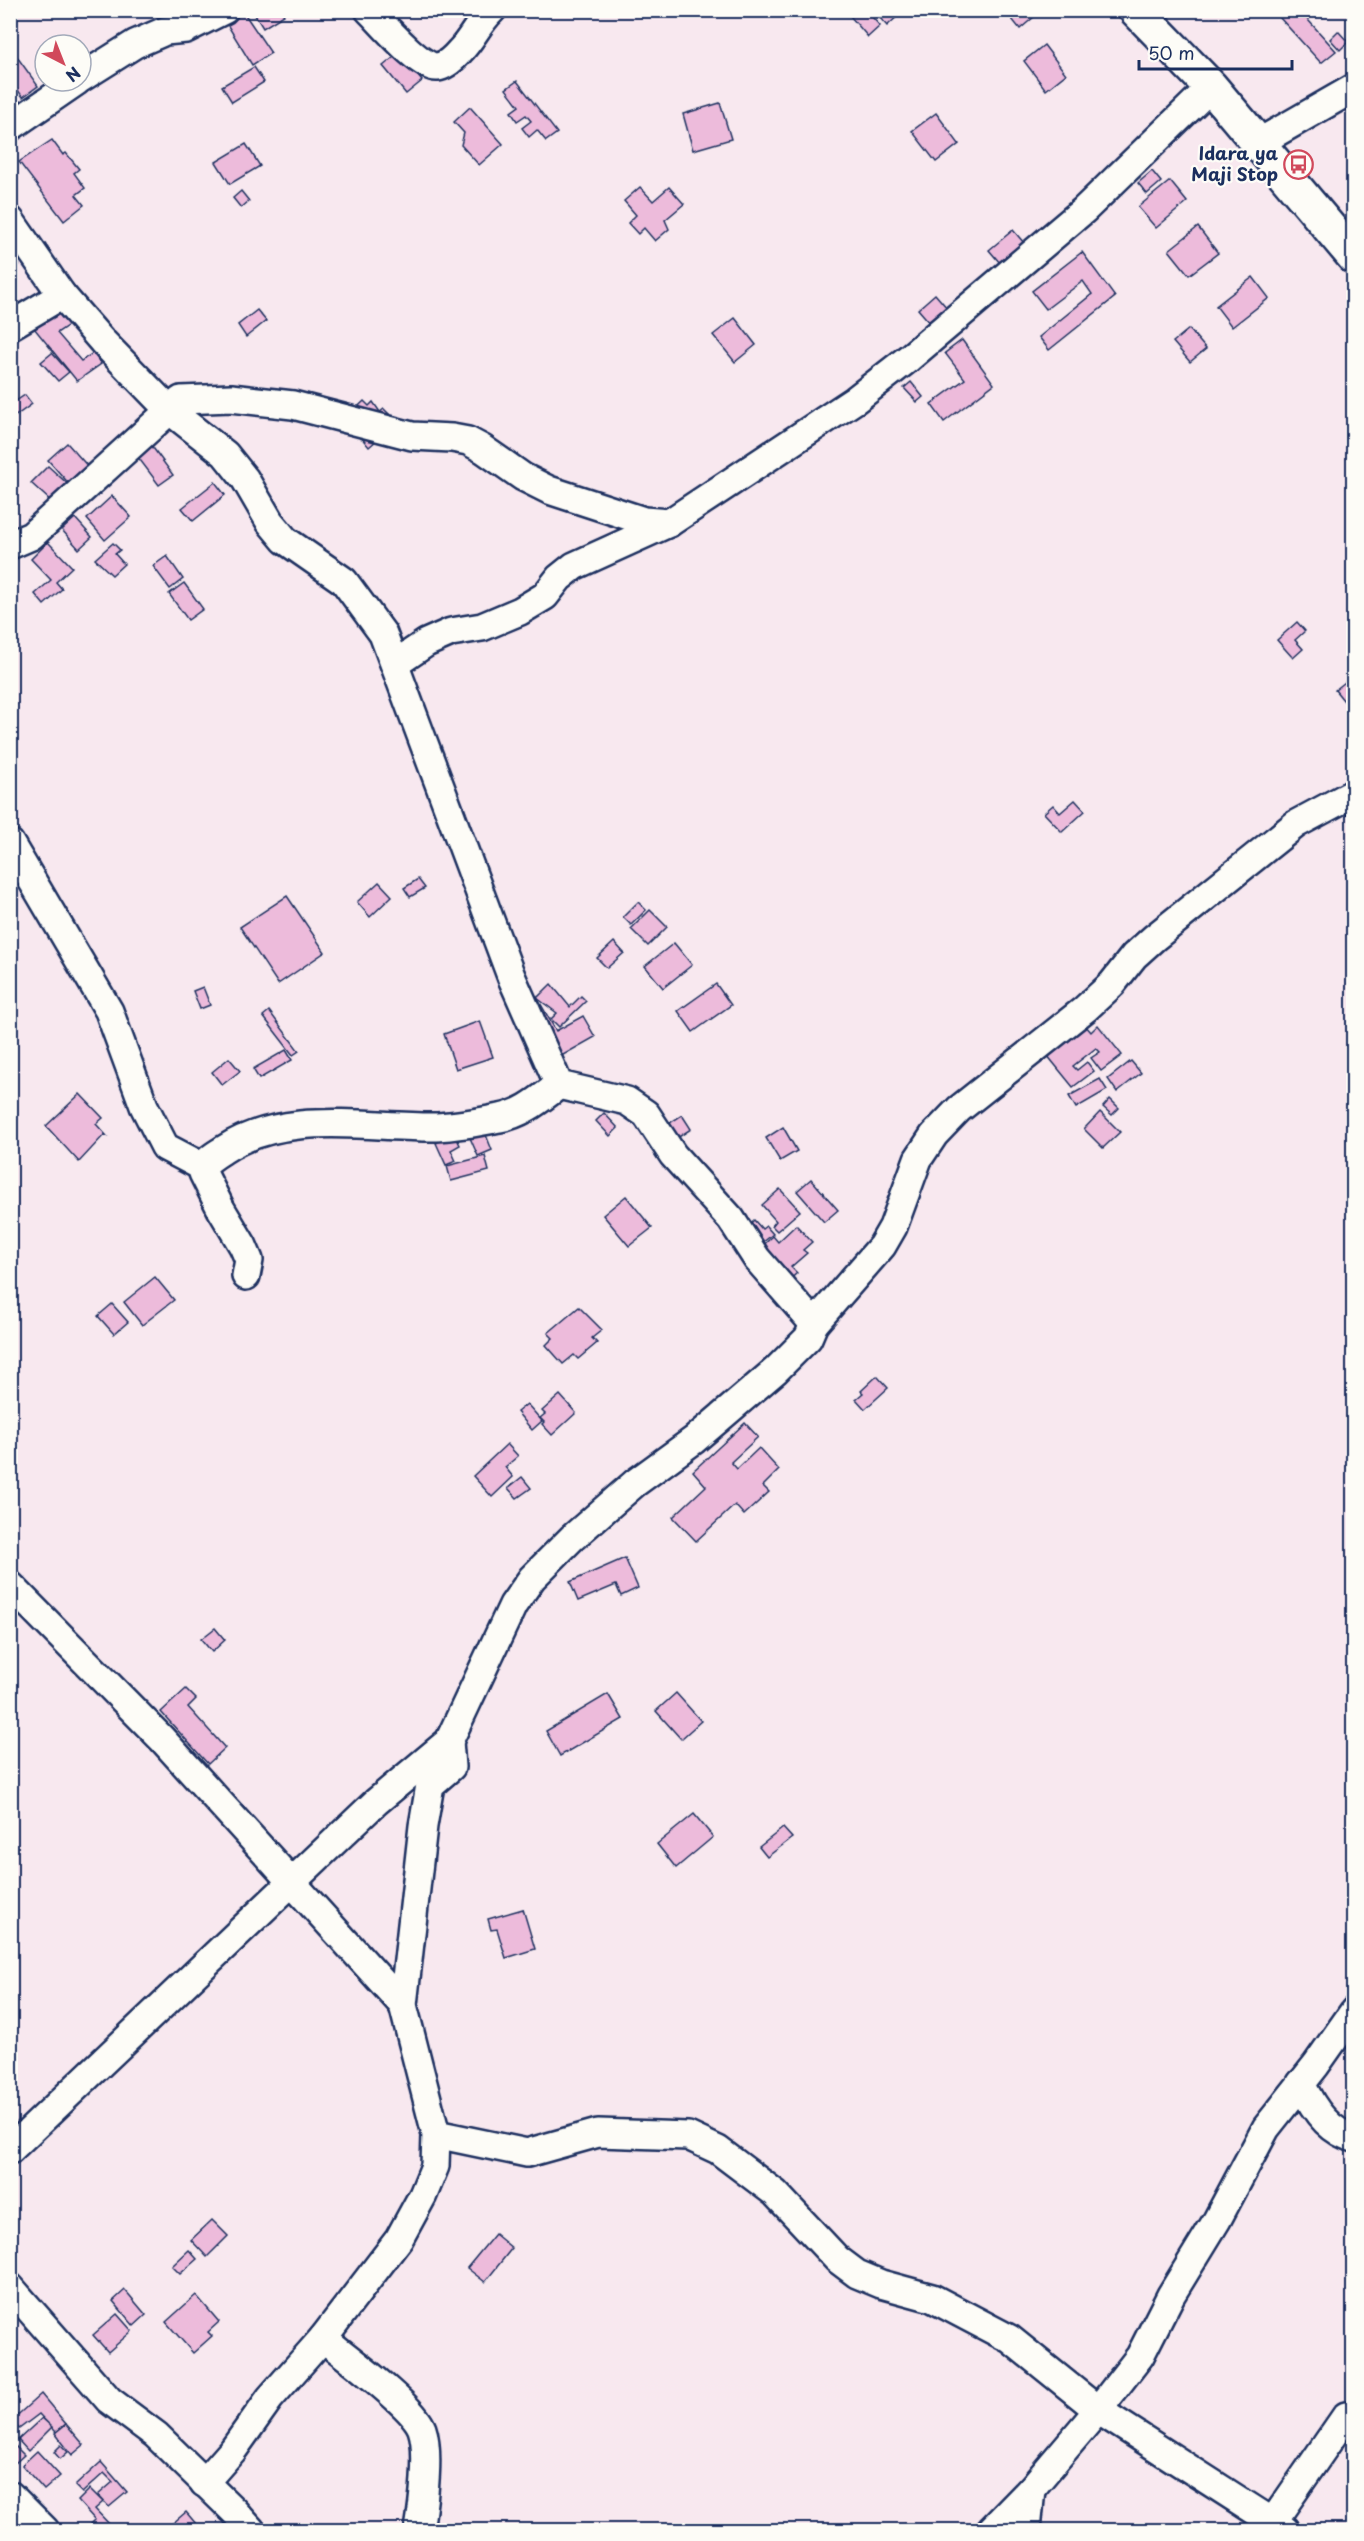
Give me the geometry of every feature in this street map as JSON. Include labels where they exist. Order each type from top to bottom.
[{"type":"highway","points":[[1136,10],[1211,87],[1353,257]]},
{"type":"street","points":[[93,70],[135,44],[165,31],[186,29],[224,10]]},
{"type":"street","points":[[369,10],[415,56],[436,67],[447,64],[462,50],[492,10]]},
{"type":"street","points":[[395,664],[426,643],[451,632],[482,627],[520,611],[545,596],[559,578],[574,566],[669,523],[829,418],[909,358],[1084,210],[1211,87]]},
{"type":"street","points":[[1258,143],[1353,88]]},
{"type":"street","points":[[10,127],[60,93]]},
{"type":"street","points":[[10,220],[62,295],[109,349],[169,410],[225,454],[245,479],[270,522],[285,540],[344,581],[383,634],[511,976],[559,1085]]},
{"type":"street","points":[[10,326],[62,295]]},
{"type":"street","points":[[10,545],[31,536],[182,400],[231,398],[293,405],[412,436],[468,441],[523,477],[549,490],[644,521],[669,523]]},
{"type":"street","points":[[10,2150],[376,1802],[449,1741],[513,1605],[532,1578],[572,1538],[635,1484],[694,1440],[776,1370],[808,1338],[814,1324],[882,1246],[893,1227],[918,1159],[934,1135],[959,1109],[1085,1009],[1112,984],[1134,956],[1147,944],[1269,845],[1296,824],[1353,793]]},
{"type":"street","points":[[10,843],[109,1011],[144,1106],[165,1147],[203,1167]]},
{"type":"street","points":[[203,1167],[226,1148],[259,1132],[297,1126],[350,1124],[434,1127],[503,1118],[527,1108],[559,1085],[627,1101],[646,1114],[673,1155],[731,1220],[757,1258],[814,1324]]},
{"type":"street","points":[[203,1167],[203,1173],[249,1260],[246,1276]]},
{"type":"street","points":[[10,1585],[162,1739],[403,2005]]},
{"type":"street","points":[[204,2483],[233,2450],[270,2398],[323,2338],[399,2239],[423,2195],[435,2166],[436,2134],[403,2005],[423,1826],[430,1785],[451,1767],[449,1741]]},
{"type":"street","points":[[992,2530],[1031,2489],[1140,2356],[1151,2330],[1217,2220],[1272,2117],[1350,2022]]},
{"type":"street","points":[[1300,2083],[1309,2101],[1328,2123],[1353,2138]]},
{"type":"street","points":[[436,2134],[527,2152],[598,2133],[687,2136],[718,2150],[775,2193],[837,2259],[857,2274],[881,2284],[932,2298],[1010,2339],[1098,2410],[1279,2527],[1346,2416]]},
{"type":"street","points":[[10,2287],[109,2400],[156,2435],[251,2530]]},
{"type":"street","points":[[323,2338],[409,2408],[422,2428],[425,2468],[419,2530]]},
{"type":"street","points":[[1027,2530],[1031,2489]]},
{"type":"street","points":[[10,2495],[45,2530]]},
{"type":"building","points":[[242,10],[271,53],[252,65],[225,21]]},
{"type":"building","points":[[252,10],[281,10],[284,15],[263,28]]},
{"type":"building","points":[[845,10],[866,10],[880,26],[868,37]]},
{"type":"building","points":[[873,10],[901,10],[902,12],[887,26]]},
{"type":"building","points":[[1011,10],[1042,10],[1020,29],[1007,13]]},
{"type":"building","points":[[1289,10],[1299,10],[1336,51],[1321,63],[1280,18]]},
{"type":"building","points":[[1338,31],[1348,42],[1340,50],[1330,39]]},
{"type":"building","points":[[1044,45],[1066,74],[1046,90],[1024,61]]},
{"type":"building","points":[[10,47],[33,79],[33,90],[23,97],[10,80]]},
{"type":"building","points":[[399,53],[422,81],[406,94],[383,66]]},
{"type":"building","points":[[254,67],[264,82],[232,102],[222,86]]},
{"type":"building","points":[[517,81],[557,133],[546,141],[537,130],[529,137],[522,128],[531,121],[526,115],[517,121],[511,112],[519,106],[506,89]]},
{"type":"building","points":[[720,103],[731,139],[693,150],[683,114]]},
{"type":"building","points":[[470,107],[503,144],[479,165],[461,145],[464,133],[454,122]]},
{"type":"building","points":[[936,113],[959,144],[936,162],[912,131]]},
{"type":"building","points":[[52,140],[63,155],[66,153],[79,169],[74,173],[85,188],[76,195],[84,205],[64,221],[19,162]]},
{"type":"building","points":[[246,144],[260,166],[230,184],[216,162]]},
{"type":"building","points":[[1152,171],[1161,182],[1147,194],[1138,183]]},
{"type":"building","points":[[1170,181],[1187,202],[1156,228],[1138,207]]},
{"type":"building","points":[[640,187],[653,201],[669,187],[684,204],[665,220],[669,229],[655,241],[644,228],[638,234],[628,223],[636,215],[624,201]]},
{"type":"building","points":[[241,191],[249,201],[241,208],[233,198]]},
{"type":"building","points":[[1198,227],[1218,253],[1189,275],[1169,250]]},
{"type":"building","points":[[1013,230],[1030,250],[1006,270],[989,250]]},
{"type":"building","points":[[10,248],[19,265],[10,269]]},
{"type":"building","points":[[1082,252],[1115,297],[1049,350],[1039,337],[1092,294],[1083,281],[1046,309],[1032,291]]},
{"type":"building","points":[[1253,277],[1269,298],[1232,327],[1216,306]]},
{"type":"building","points":[[935,294],[954,316],[937,331],[918,309]]},
{"type":"building","points":[[64,308],[73,322],[57,333],[81,361],[93,353],[101,364],[77,381],[34,328]]},
{"type":"building","points":[[257,310],[266,321],[246,337],[238,325]]},
{"type":"building","points":[[735,318],[756,345],[735,362],[713,335]]},
{"type":"building","points":[[1189,329],[1206,349],[1190,362],[1173,342]]},
{"type":"building","points":[[962,340],[994,384],[944,422],[931,404],[965,379],[945,353]]},
{"type":"building","points":[[52,353],[69,372],[58,381],[41,362]]},
{"type":"building","points":[[911,382],[923,397],[917,402],[904,388]]},
{"type":"building","points":[[25,395],[32,404],[14,417],[10,412],[10,405]]},
{"type":"building","points":[[364,401],[369,406],[373,402],[380,412],[384,409],[395,420],[392,427],[369,447],[356,431],[343,421]]},
{"type":"building","points":[[148,441],[173,475],[159,485],[134,452]]},
{"type":"building","points":[[67,443],[91,470],[72,487],[48,460]]},
{"type":"building","points":[[48,466],[71,487],[53,503],[31,483]]},
{"type":"building","points":[[215,482],[225,495],[193,521],[182,508]]},
{"type":"building","points":[[112,496],[131,517],[105,540],[87,519]]},
{"type":"building","points":[[75,518],[92,537],[79,549],[62,530]]},
{"type":"building","points":[[48,542],[72,567],[56,582],[62,589],[44,605],[35,594],[51,580],[31,559]]},
{"type":"building","points":[[113,543],[120,550],[115,554],[124,564],[112,575],[95,559]]},
{"type":"building","points":[[167,556],[183,579],[170,589],[153,566]]},
{"type":"building","points":[[184,583],[203,609],[188,620],[169,594]]},
{"type":"building","points":[[1297,622],[1305,631],[1295,640],[1303,649],[1293,658],[1277,640]]},
{"type":"building","points":[[1354,675],[1354,702],[1348,706],[1335,690]]},
{"type":"building","points":[[1075,800],[1085,811],[1062,832],[1044,813],[1053,805],[1060,813]]},
{"type":"building","points":[[418,879],[425,888],[410,897],[404,888]]},
{"type":"building","points":[[379,882],[392,896],[370,917],[357,902]]},
{"type":"building","points":[[287,896],[325,952],[278,984],[240,927]]},
{"type":"building","points":[[638,902],[646,910],[631,925],[623,917]]},
{"type":"building","points":[[650,910],[667,927],[648,946],[631,929]]},
{"type":"building","points":[[614,942],[624,953],[607,968],[597,958]]},
{"type":"building","points":[[674,943],[692,965],[663,988],[645,966]]},
{"type":"building","points":[[551,984],[570,1007],[581,996],[586,1001],[559,1027],[551,1019],[557,1013],[537,998]]},
{"type":"building","points":[[716,984],[731,1005],[693,1032],[678,1011]]},
{"type":"building","points":[[203,987],[210,1005],[200,1009],[193,991]]},
{"type":"building","points":[[538,999],[556,1031],[583,1016],[595,1037],[556,1059],[526,1006]]},
{"type":"building","points":[[269,1011],[299,1051],[293,1055],[263,1016]]},
{"type":"building","points":[[480,1021],[493,1057],[456,1069],[444,1034]]},
{"type":"building","points":[[1085,1025],[1091,1032],[1098,1025],[1122,1055],[1101,1071],[1091,1058],[1100,1052],[1096,1048],[1073,1066],[1077,1070],[1087,1062],[1094,1071],[1073,1087],[1047,1055]]},
{"type":"building","points":[[286,1050],[292,1060],[259,1079],[253,1069]]},
{"type":"building","points":[[229,1058],[240,1071],[222,1085],[212,1072]]},
{"type":"building","points":[[1131,1061],[1141,1073],[1117,1092],[1108,1079]]},
{"type":"building","points":[[1100,1079],[1107,1090],[1076,1108],[1069,1096]]},
{"type":"building","points":[[80,1094],[103,1118],[96,1124],[107,1136],[104,1135],[79,1162],[46,1126]]},
{"type":"building","points":[[1110,1099],[1119,1108],[1112,1115],[1103,1107]]},
{"type":"building","points":[[1100,1112],[1120,1132],[1103,1148],[1084,1129]]},
{"type":"building","points":[[604,1113],[618,1128],[610,1136],[596,1121]]},
{"type":"building","points":[[682,1115],[691,1129],[668,1144],[659,1130]]},
{"type":"building","points":[[482,1125],[492,1150],[478,1156],[467,1131]]},
{"type":"building","points":[[783,1127],[797,1151],[780,1161],[766,1138]]},
{"type":"building","points":[[455,1135],[460,1145],[451,1150],[456,1161],[446,1165],[436,1143]]},
{"type":"building","points":[[485,1156],[489,1171],[451,1181],[447,1166]]},
{"type":"building","points":[[811,1179],[838,1210],[824,1222],[797,1191]]},
{"type":"building","points":[[780,1189],[800,1211],[777,1231],[772,1226],[776,1221],[762,1205]]},
{"type":"building","points":[[626,1196],[652,1228],[629,1246],[603,1215]]},
{"type":"building","points":[[754,1220],[762,1229],[766,1226],[773,1234],[761,1244],[746,1227]]},
{"type":"building","points":[[796,1225],[812,1242],[803,1250],[807,1253],[791,1267],[797,1273],[784,1285],[755,1253],[773,1236],[778,1242]]},
{"type":"building","points":[[155,1277],[174,1300],[142,1325],[124,1302]]},
{"type":"building","points":[[112,1304],[128,1322],[114,1334],[98,1316]]},
{"type":"building","points":[[579,1307],[602,1330],[592,1338],[597,1343],[578,1359],[574,1355],[563,1364],[546,1345],[553,1338],[548,1333]]},
{"type":"building","points":[[877,1376],[888,1388],[865,1409],[856,1399]]},
{"type":"building","points":[[560,1395],[576,1413],[552,1435],[542,1424],[544,1422],[540,1418],[545,1414],[542,1411]]},
{"type":"building","points":[[527,1404],[542,1421],[532,1430],[517,1412]]},
{"type":"building","points":[[745,1423],[758,1437],[731,1462],[737,1469],[759,1448],[779,1470],[763,1486],[769,1492],[744,1515],[735,1505],[696,1541],[673,1517],[706,1486],[693,1471]]},
{"type":"building","points":[[507,1444],[518,1456],[505,1467],[513,1477],[492,1497],[473,1476]]},
{"type":"building","points":[[522,1477],[531,1488],[517,1498],[508,1488]]},
{"type":"building","points":[[625,1558],[638,1588],[621,1596],[616,1585],[578,1601],[570,1582]]},
{"type":"building","points":[[215,1628],[225,1640],[212,1652],[201,1639]]},
{"type":"building","points":[[186,1689],[196,1699],[188,1707],[225,1748],[208,1764],[161,1712]]},
{"type":"building","points":[[676,1693],[701,1721],[681,1739],[656,1711]]},
{"type":"building","points":[[608,1694],[623,1719],[560,1756],[546,1731]]},
{"type":"building","points":[[694,1814],[713,1837],[676,1868],[657,1844]]},
{"type":"building","points":[[783,1828],[792,1838],[767,1857],[759,1847]]},
{"type":"building","points":[[523,1909],[535,1949],[506,1958],[497,1929],[491,1930],[488,1919]]},
{"type":"building","points":[[212,2220],[228,2236],[207,2257],[191,2240]]},
{"type":"building","points":[[495,2234],[512,2248],[485,2282],[467,2268]]},
{"type":"building","points":[[189,2250],[197,2259],[180,2274],[172,2266]]},
{"type":"building","points":[[125,2290],[146,2315],[134,2326],[113,2301]]},
{"type":"building","points":[[196,2295],[219,2322],[208,2332],[212,2336],[193,2353],[166,2322]]},
{"type":"building","points":[[117,2314],[132,2331],[108,2352],[93,2335]]},
{"type":"building","points":[[41,2394],[66,2424],[56,2432],[39,2414],[19,2429],[12,2420]]},
{"type":"building","points":[[42,2418],[52,2427],[28,2451],[18,2440]]},
{"type":"building","points":[[66,2424],[84,2445],[72,2455],[55,2433]]},
{"type":"building","points":[[10,2441],[24,2455],[14,2464],[10,2460]]},
{"type":"building","points":[[61,2445],[68,2452],[60,2459],[54,2452]]},
{"type":"building","points":[[37,2451],[60,2476],[44,2490],[22,2465]]},
{"type":"building","points":[[101,2462],[127,2492],[109,2507],[98,2495],[113,2482],[104,2473],[82,2493],[75,2486]]},
{"type":"building","points":[[90,2489],[103,2502],[95,2509],[110,2525],[104,2530],[95,2530],[90,2525],[95,2520],[78,2501]]},
{"type":"building","points":[[186,2512],[197,2525],[191,2530],[165,2530]]},
{"type":"place","name":"Idara ya Maji Stop","points":[[1299,164]]}]
